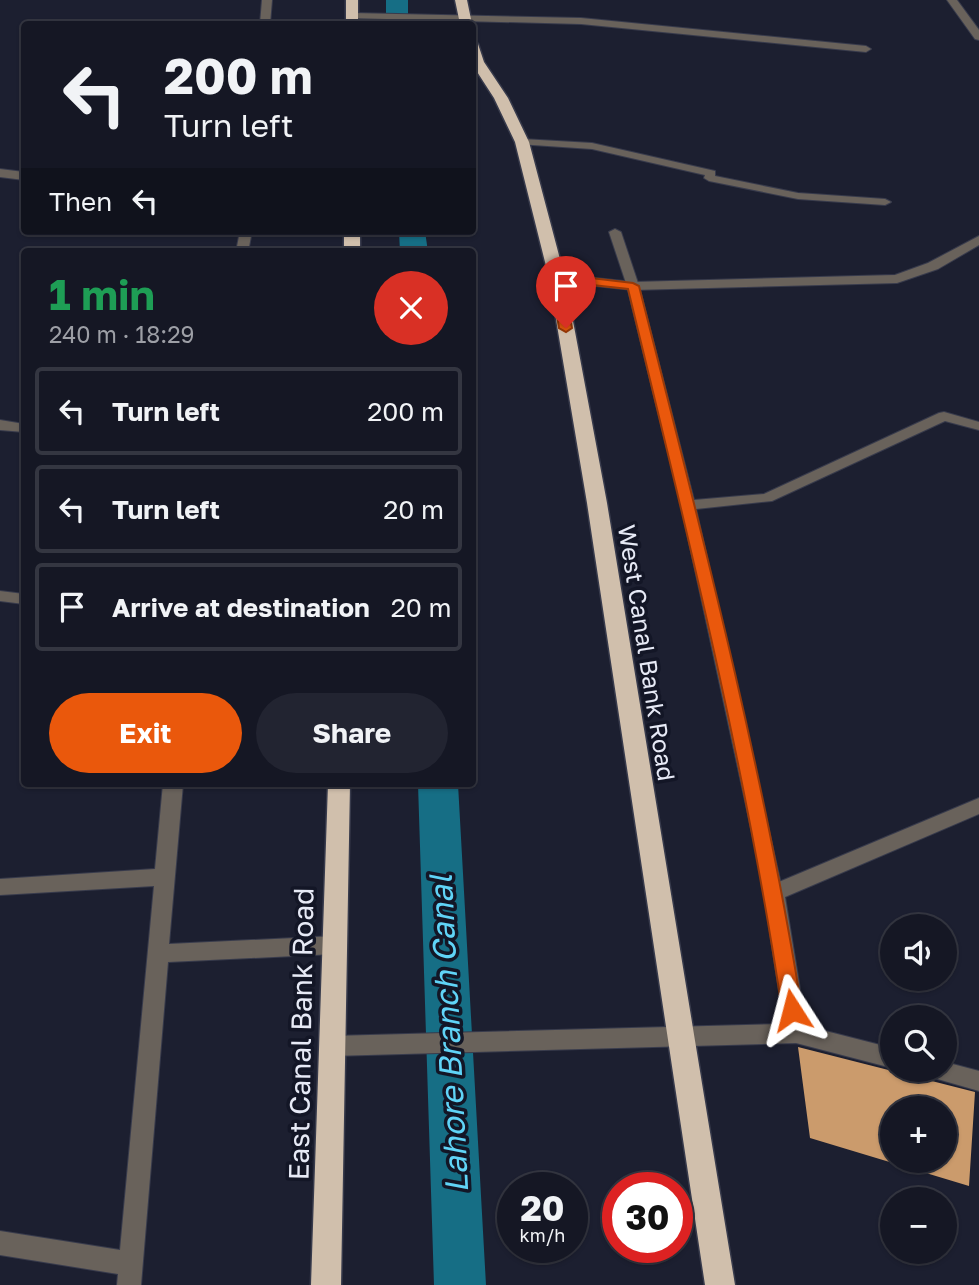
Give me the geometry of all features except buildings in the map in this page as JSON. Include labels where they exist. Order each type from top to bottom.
[{"type":"highway","points":[[352,0],[352,20]]},
{"type":"highway","points":[[461,0],[465,21]]},
{"type":"highway","name":"West Canal Bank Road","points":[[476,56],[506,107],[522,142],[557,278],[597,503],[720,1285]]},
{"type":"highway","name":"East Canal Bank Road","points":[[326,1285],[340,787]]},
{"type":"street","points":[[265,21],[267,0]]},
{"type":"street","points":[[952,0],[979,37]]},
{"type":"street","points":[[352,20],[381,16],[433,16],[465,21],[581,21],[866,49]]},
{"type":"street","points":[[0,173],[21,176]]},
{"type":"street","points":[[557,278],[633,286],[897,279],[933,266],[976,244]]},
{"type":"street","points":[[0,425],[21,428]]},
{"type":"street","points":[[0,1243],[130,1274],[173,787]]},
{"type":"street","points":[[796,1034],[774,893],[979,806]]},
{"type":"street","points":[[0,887],[164,877]]},
{"type":"street","points":[[157,954],[335,945]]},
{"type":"street","points":[[332,1046],[796,1034],[880,1055]]},
{"type":"street","points":[[957,1074],[979,1080]]},
{"type":"lane","points":[[522,142],[592,146],[711,173],[709,178],[798,196],[886,202]]},
{"type":"lane","points":[[615,232],[633,286],[688,505],[774,893]]},
{"type":"lane","points":[[688,505],[767,498],[944,416],[979,426]]},
{"type":"lane","points":[[0,596],[21,599]]},
{"type":"waterway","name":"Lahore Branch Canal","points":[[397,0],[397,21]]},
{"type":"waterway","name":"Lahore Branch Canal","points":[[412,235],[414,248]]},
{"type":"waterway","name":"Lahore Branch Canal","points":[[438,787],[460,1285]]},
{"type":"route","points":[[566,328],[557,278],[633,286],[688,505],[774,893],[792,1010]]}]
